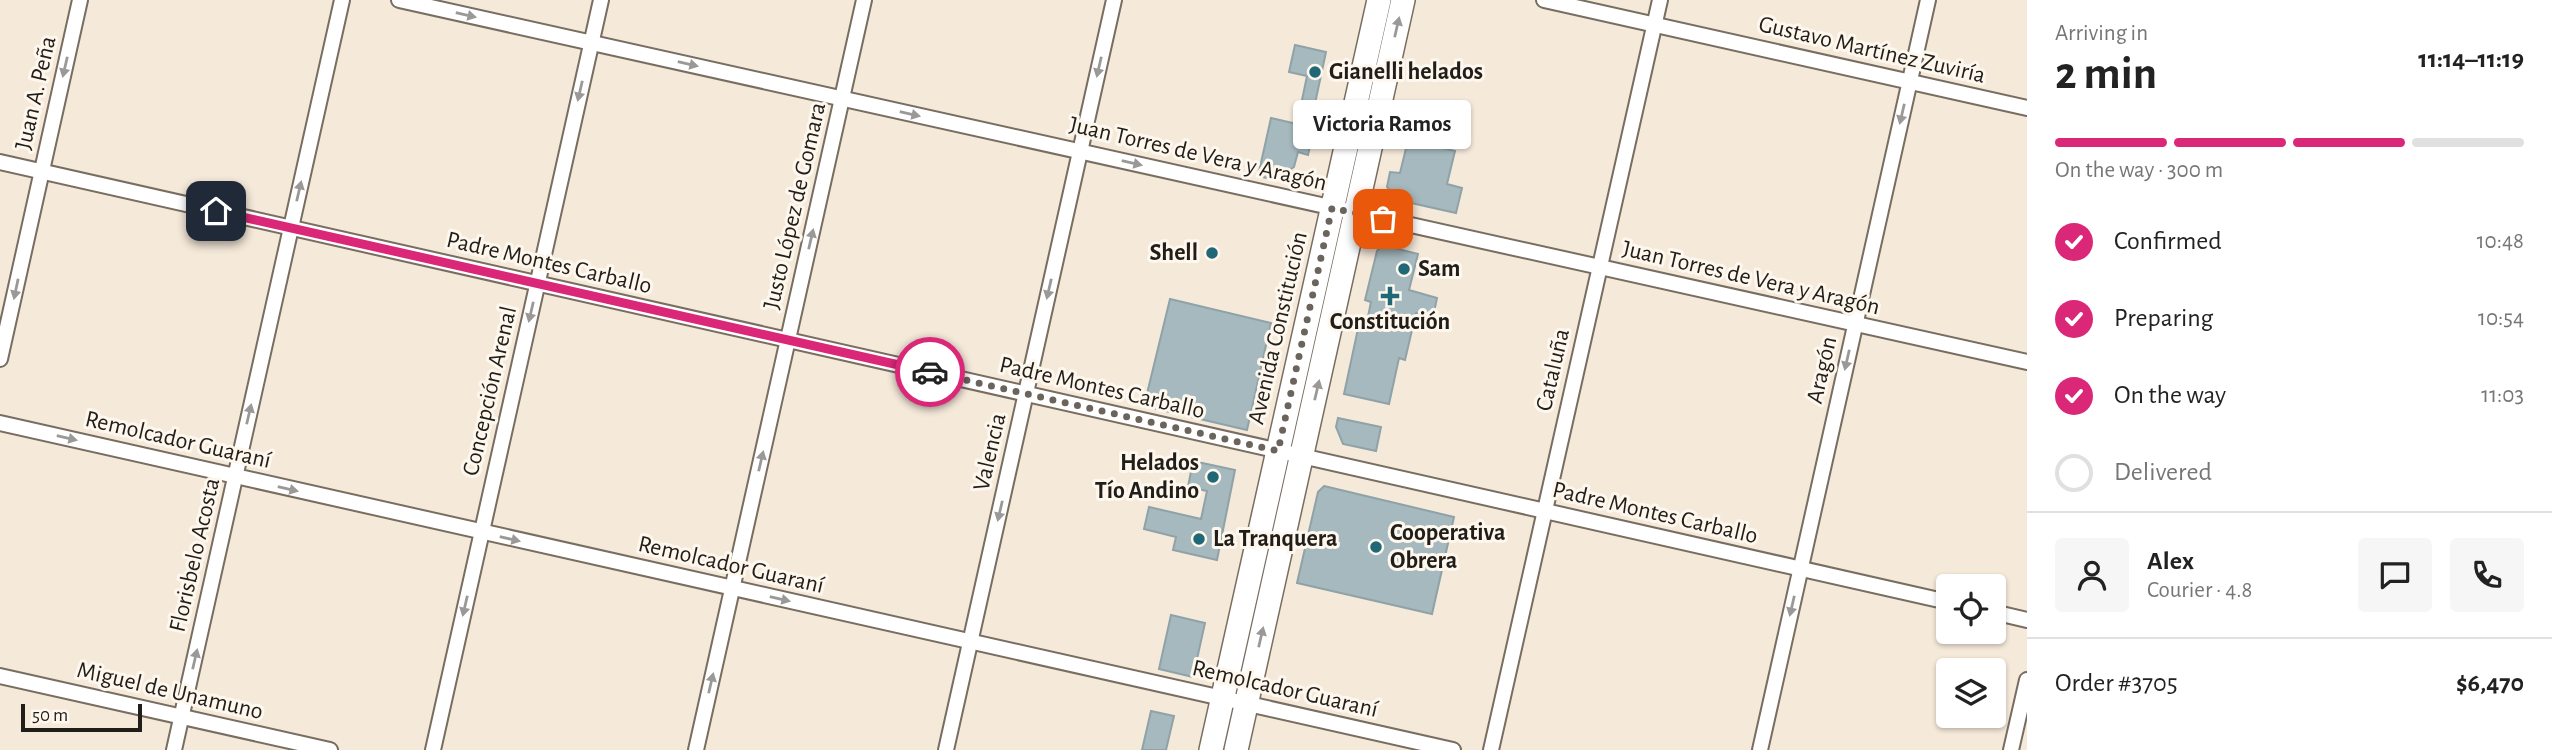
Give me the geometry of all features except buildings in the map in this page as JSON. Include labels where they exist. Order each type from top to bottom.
[{"type":"main road","name":"Avenida Constitución","points":[[1211,750],[1379,0]]},
{"type":"main road","name":"Avenida Constitución","points":[[1236,750],[1403,0]]},
{"type":"street","name":"Juan A. Peña","points":[[0,359],[80,0]]},
{"type":"street","name":"Florisbelo Acosta","points":[[174,750],[342,0]]},
{"type":"street","name":"Juan Torres de Vera y Aragón","points":[[399,0],[2027,362]]},
{"type":"street","name":"Concepción Arenal","points":[[433,750],[601,0]]},
{"type":"street","name":"Justo López de Gomara","points":[[696,750],[864,0]]},
{"type":"street","name":"Valencia","points":[[946,750],[1114,0]]},
{"type":"street","name":"Gustavo Martínez Zuviría","points":[[1544,0],[2027,108]]},
{"type":"street","name":"Cataluña","points":[[1491,750],[1660,0]]},
{"type":"street","name":"Aragón","points":[[1759,750],[1928,0]]},
{"type":"street","name":"Padre Montes Carballo","points":[[0,162],[1936,599]]},
{"type":"street","name":"Remolcador Guaraní","points":[[0,423],[1453,750]]},
{"type":"street","points":[[2006,615],[2027,620]]},
{"type":"street","name":"Miguel de Unamuno","points":[[0,676],[330,750]]},
{"type":"street","points":[[2011,750],[2027,680]]},
{"type":"way so far","points":[[930,372],[1278,451],[1332,208],[1383,219]]},
{"type":"place","name":"Gianelli helados","points":[[1315,72]]},
{"type":"place","name":"Victoria Ramos","points":[[1383,219]]},
{"type":"place","name":"Shell","points":[[1212,253]]},
{"type":"place","name":"Sam","points":[[1404,269]]},
{"type":"place","name":"Constitución","points":[[1390,296]]},
{"type":"place","name":"Helados Tío Andino","points":[[1213,477]]},
{"type":"place","name":"La Tranquera","points":[[1199,539]]},
{"type":"place","name":"Cooperativa Obrera","points":[[1376,547]]},
{"type":"route","points":[[216,211],[930,372]]}]
